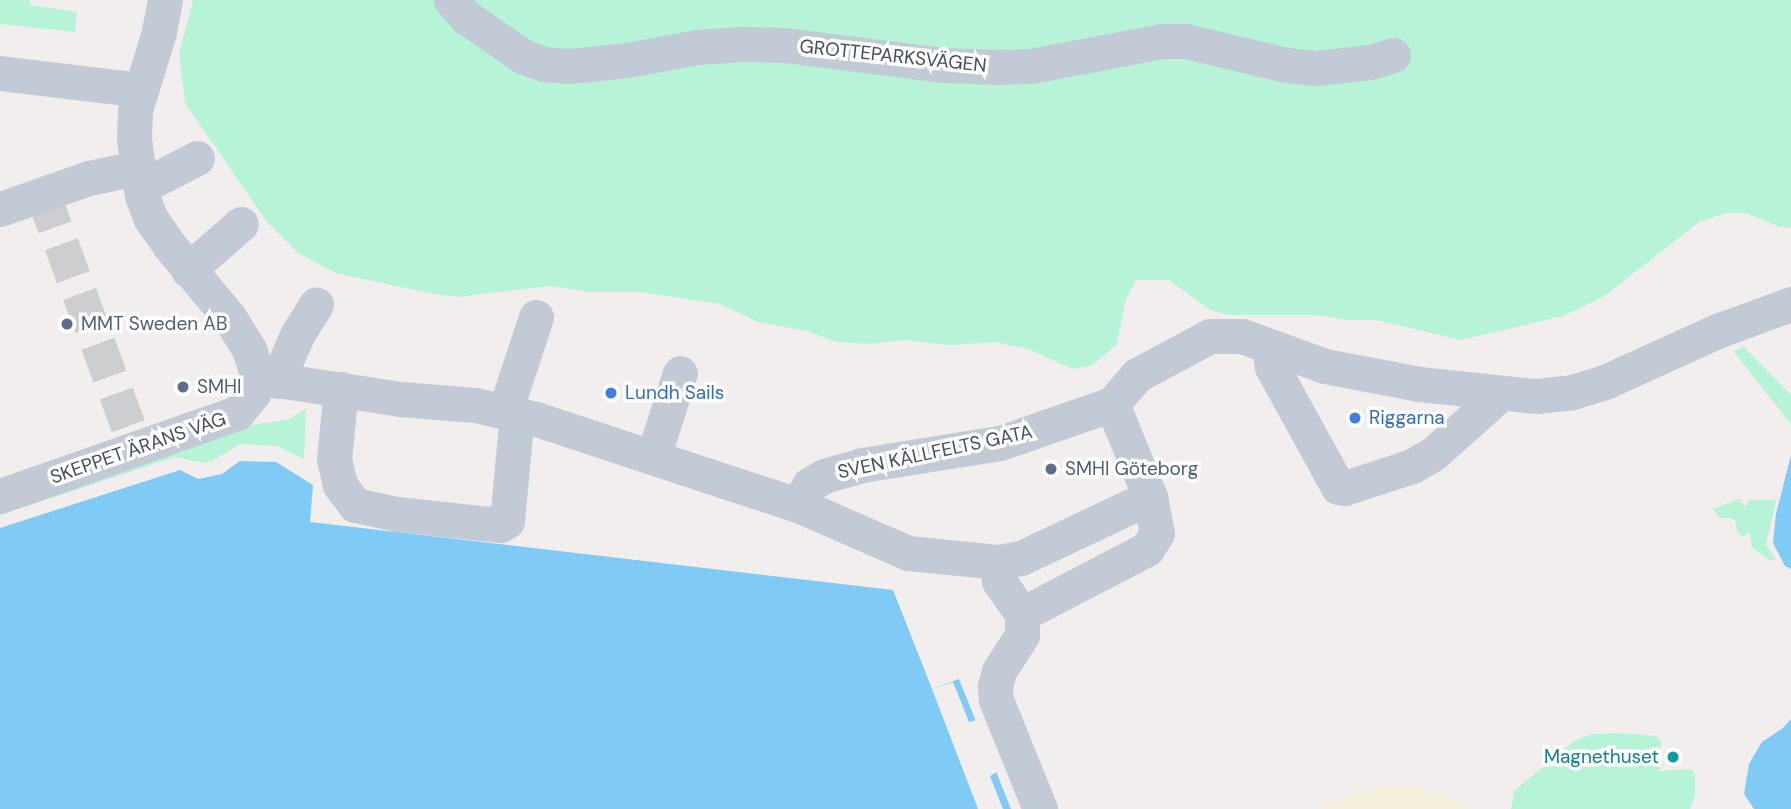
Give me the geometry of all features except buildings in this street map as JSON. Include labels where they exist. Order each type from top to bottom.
[{"type":"street","points":[[165,0],[159,32],[135,110],[139,177],[151,219],[188,270],[229,317],[268,379],[511,413],[798,505],[908,553],[998,562],[1021,558],[1150,497]]},
{"type":"street","name":"GROTTEPARKSVÄGEN","points":[[452,0],[466,17],[524,57],[544,64],[569,66],[626,60],[698,47],[742,44],[785,44],[944,65],[1000,67],[1031,66],[1162,41],[1186,41],[1286,65],[1317,68],[1370,62],[1393,55]]},
{"type":"street","points":[[0,73],[140,90]]},
{"type":"street","points":[[0,209],[89,178],[139,177],[197,158]]},
{"type":"street","points":[[188,270],[241,224]]},
{"type":"street","name":"SKEPPET ÄRANS VÄG","points":[[0,496],[237,413],[268,379],[316,304]]},
{"type":"street","points":[[1022,614],[1147,548],[1157,533],[1150,497],[1112,404],[1137,375],[1210,336],[1242,336],[1325,366],[1499,395],[1536,396],[1572,391],[1607,380],[1717,331],[1791,304]]},
{"type":"street","points":[[341,389],[334,459],[344,494],[355,505],[397,514],[500,525],[507,522],[511,413],[536,317]]},
{"type":"street","points":[[1269,346],[1272,367],[1338,487],[1357,485],[1412,466],[1433,454],[1499,395]]},
{"type":"street","points":[[653,457],[680,373]]},
{"type":"street","name":"SVEN KÄLLFELTS GATA","points":[[798,505],[810,485],[824,476],[862,465],[1000,443],[1112,404]]},
{"type":"street","points":[[998,562],[999,581],[1022,614],[1022,635],[999,671],[995,686],[996,700],[1040,809]]},
{"type":"green space","points":[[0,0],[30,0],[30,5],[77,12],[75,32],[0,24]]},
{"type":"green space","points":[[193,0],[1791,0],[1791,228],[1780,227],[1746,213],[1726,213],[1699,222],[1603,297],[1563,316],[1461,340],[1376,320],[1347,320],[1314,315],[1229,315],[1210,310],[1169,280],[1136,280],[1125,301],[1117,344],[1093,365],[1073,369],[1028,349],[995,342],[950,345],[903,340],[870,344],[837,342],[807,331],[758,322],[720,304],[640,292],[591,292],[550,286],[457,297],[336,273],[298,253],[267,222],[185,103],[179,54]]},
{"type":"green space","points":[[1744,347],[1791,395],[1791,424],[1733,351]]},
{"type":"green space","points":[[306,409],[304,459],[277,446],[240,444],[214,460],[203,463],[175,457],[0,515],[0,505],[243,426],[287,420]]},
{"type":"green space","points":[[1739,499],[1745,507],[1749,500],[1776,500],[1766,545],[1776,560],[1769,560],[1752,547],[1750,532],[1743,537],[1737,532],[1736,522],[1731,518],[1720,518],[1713,509]]},
{"type":"green space","points":[[1592,734],[1656,736],[1661,741],[1660,771],[1691,769],[1695,775],[1695,795],[1690,809],[1511,809],[1514,791],[1574,741]]},
{"type":"sand","points":[[1393,786],[1419,788],[1448,796],[1470,809],[1319,809],[1361,791]]},
{"type":"water","points":[[1791,455],[1791,569],[1785,566],[1773,543],[1776,514]]},
{"type":"water","points":[[240,461],[276,462],[313,485],[310,522],[893,590],[932,689],[959,679],[1011,809],[0,809],[0,528],[180,470],[198,479],[222,474]]},
{"type":"water","points":[[1791,719],[1791,809],[1754,809],[1744,794],[1749,764],[1762,742]]},
{"type":"pier","points":[[953,682],[969,722],[976,720],[997,772],[990,776],[1003,809],[978,809],[932,689]]},
{"type":"tunnel","points":[[43,194],[137,450]]},
{"type":"place","name":"MMT Sweden AB","points":[[67,324]]},
{"type":"place","name":"SMHI","points":[[183,387]]},
{"type":"place","name":"Lundh Sails","points":[[611,393]]},
{"type":"place","name":"Riggarna","points":[[1355,418]]},
{"type":"place","name":"SMHI Göteborg","points":[[1051,469]]},
{"type":"place","name":"Magnethuset","points":[[1673,757]]}]
